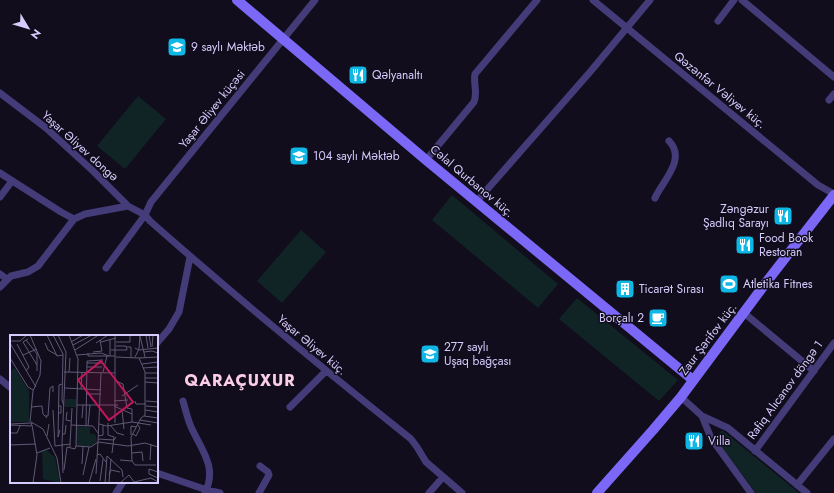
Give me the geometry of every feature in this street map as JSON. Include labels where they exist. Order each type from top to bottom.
[{"type":"street","name":"Cəlal Qurbanov küç.","points":[[237,0],[426,160],[693,380]]},
{"type":"street","name":"Yaşar Əliyev küçəsi","points":[[106,268],[145,215],[151,202],[315,0]]},
{"type":"street","points":[[426,160],[474,102],[476,96],[474,80],[475,74],[537,0]]},
{"type":"street","name":"Qəzənfər Vəliyev küç.","points":[[593,0],[818,185],[834,195]]},
{"type":"street","points":[[477,201],[650,0]]},
{"type":"street","points":[[718,21],[734,0]]},
{"type":"street","points":[[742,0],[834,77]]},
{"type":"street","name":"Yaşar Əliyev dongə","points":[[0,93],[46,128],[93,171],[128,206],[145,215]]},
{"type":"street","points":[[829,100],[834,94]]},
{"type":"street","points":[[655,198],[659,188],[674,167],[674,148],[669,142]]},
{"type":"street","points":[[0,173],[74,219]]},
{"type":"street","points":[[0,197],[12,181]]},
{"type":"street","name":"Zaur Şərifov küç.","points":[[597,493],[681,397],[772,274],[834,195]]},
{"type":"street","points":[[0,287],[10,276],[28,272],[38,266],[74,219],[90,213],[128,206]]},
{"type":"street","name":"Yaşar Əliyev küç.","points":[[145,215],[190,257],[410,439],[426,462],[462,493]]},
{"type":"street","points":[[158,342],[169,329],[179,312],[190,257]]},
{"type":"street","points":[[0,274],[7,279]]},
{"type":"street","points":[[744,313],[814,371]]},
{"type":"street","name":"Rafiq Alıcanov döngə 1","points":[[755,451],[834,343]]},
{"type":"street","points":[[290,407],[326,371]]},
{"type":"street","points":[[0,379],[10,387]]},
{"type":"street","points":[[681,397],[702,416],[728,428],[807,493]]},
{"type":"street","points":[[183,401],[192,430],[205,453],[209,466],[210,478],[206,492]]},
{"type":"street","points":[[702,416],[712,438],[751,493]]},
{"type":"street","points":[[797,485],[834,439]]},
{"type":"street","points":[[259,493],[269,475],[268,472],[260,466]]},
{"type":"street","points":[[158,473],[206,492],[220,493]]},
{"type":"street","points":[[429,493],[443,477]]},
{"type":"street","points":[[116,493],[122,483]]},
{"type":"green space","points":[[138,96],[166,119],[125,169],[97,146]]},
{"type":"green space","points":[[452,195],[558,284],[538,308],[432,220]]},
{"type":"green space","points":[[301,230],[326,252],[282,303],[257,281]]},
{"type":"green space","points":[[577,298],[678,380],[659,401],[559,319]]},
{"type":"green space","points":[[722,430],[799,493],[756,493],[715,438]]},
{"type":"place","name":"9 saylı Məktəb","points":[[177,47]]},
{"type":"place","name":"Qəlyanaltı","points":[[358,75]]},
{"type":"place","name":"104 saylı Məktəb","points":[[299,156]]},
{"type":"place","name":"Zəngəzur Şadlıq Sarayı","points":[[783,216]]},
{"type":"place","name":"Food Book Restoran","points":[[745,245]]},
{"type":"place","name":"Atletika Fitnes","points":[[729,284]]},
{"type":"place","name":"Ticarət Sırası","points":[[625,289]]},
{"type":"place","name":"Borçalı 2","points":[[658,318]]},
{"type":"place","name":"277 saylı Uşaq bağçası","points":[[430,354]]},
{"type":"place","name":"Villa","points":[[694,441]]},
{"type":"district","name":"QARAÇUXUR","points":[[240,380]]}]
